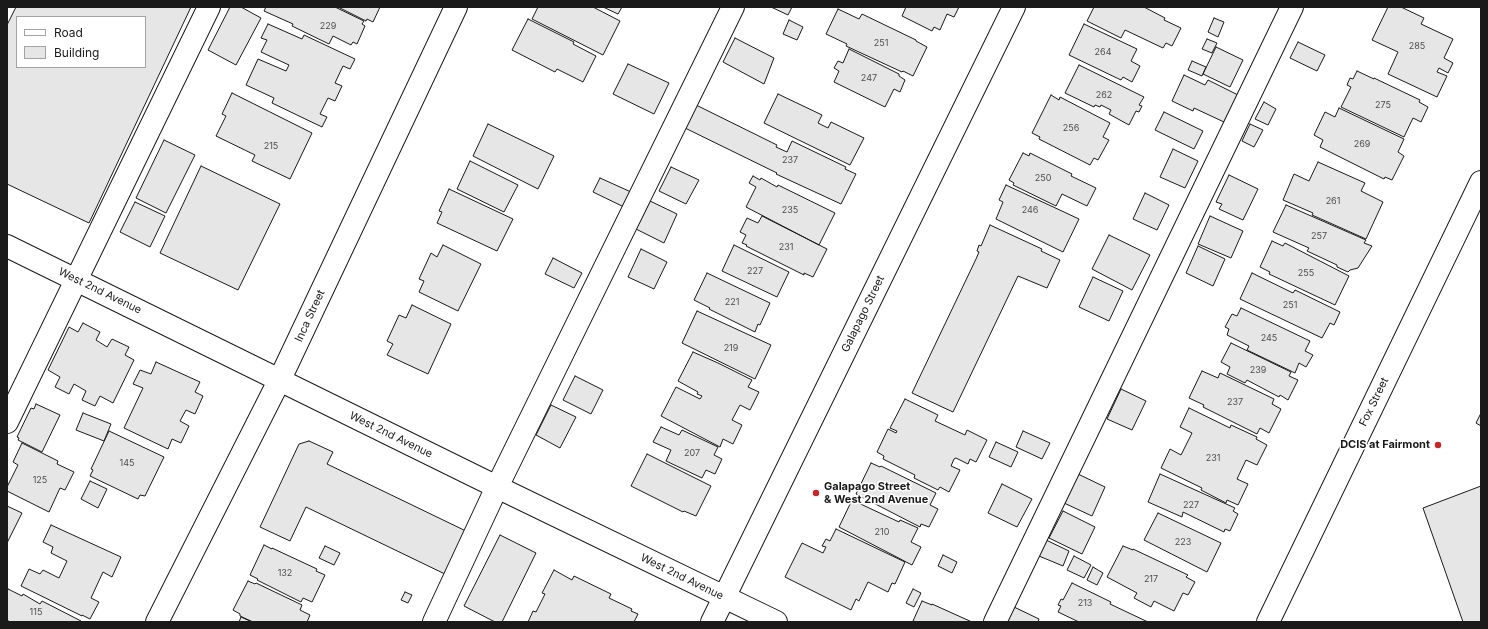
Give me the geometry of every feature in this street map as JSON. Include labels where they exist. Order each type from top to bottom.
[{"type":"street","points":[[7,422],[209,7]]},
{"type":"street","name":"Inca Street","points":[[157,622],[280,379],[456,7]]},
{"type":"street","points":[[434,622],[498,487],[733,7]]},
{"type":"street","name":"Galapago Street","points":[[712,622],[1014,7]]},
{"type":"street","points":[[995,622],[1292,7]]},
{"type":"street","name":"Fox Street","points":[[1268,622],[1481,182]]},
{"type":"street","name":"West 2nd Avenue","points":[[7,246],[776,622]]},
{"type":"building","points":[[16,7],[191,7],[89,223],[7,184],[7,25]]},
{"type":"building","points":[[230,7],[241,7],[261,18],[236,65],[208,50]]},
{"type":"building","points":[[266,7],[335,7],[364,21],[362,24],[365,26],[357,44],[353,42],[351,45],[333,36],[329,44],[292,26],[293,24],[264,11]]},
{"type":"building","points":[[338,7],[380,7],[373,22],[367,19],[366,21]]},
{"type":"building","points":[[538,7],[593,7],[620,21],[603,55],[532,19]]},
{"type":"building","points":[[603,7],[622,7],[618,14]]},
{"type":"building","points":[[771,7],[792,7],[788,15]]},
{"type":"building","points":[[906,7],[959,7],[954,17],[947,14],[940,30],[934,27],[932,31],[902,16]]},
{"type":"building","points":[[1094,7],[1144,7],[1165,18],[1164,20],[1181,28],[1172,46],[1166,43],[1163,48],[1125,30],[1121,38],[1087,21]]},
{"type":"building","points":[[1388,7],[1401,7],[1424,18],[1421,24],[1453,39],[1444,58],[1453,63],[1448,73],[1439,68],[1437,72],[1447,76],[1437,97],[1388,74],[1398,52],[1372,40]]},
{"type":"building","points":[[838,9],[859,19],[862,14],[916,40],[927,47],[913,76],[846,46],[847,44],[826,34]]},
{"type":"building","points":[[1214,18],[1224,22],[1218,37],[1208,32]]},
{"type":"building","points":[[528,19],[574,42],[573,44],[596,56],[583,82],[557,69],[555,72],[512,50]]},
{"type":"building","points":[[789,20],[803,27],[797,40],[783,34]]},
{"type":"building","points":[[268,24],[302,39],[304,35],[355,59],[350,69],[343,66],[335,83],[342,86],[335,101],[328,98],[320,114],[327,117],[322,127],[272,103],[274,98],[246,85],[258,59],[286,71],[289,65],[261,52],[267,40],[261,38]]},
{"type":"building","points":[[1084,24],[1137,49],[1131,61],[1140,66],[1132,82],[1123,77],[1121,80],[1069,55]]},
{"type":"building","points":[[735,38],[774,58],[764,84],[723,62]]},
{"type":"building","points":[[1207,39],[1217,43],[1212,53],[1202,49]]},
{"type":"building","points":[[1298,42],[1325,55],[1317,71],[1290,58]]},
{"type":"building","points":[[1216,47],[1243,60],[1230,87],[1203,74]]},
{"type":"building","points":[[849,49],[899,74],[899,76],[905,80],[900,92],[894,89],[885,107],[834,82],[839,71],[834,68],[838,61],[843,63]]},
{"type":"building","points":[[1192,61],[1206,67],[1202,76],[1188,70]]},
{"type":"building","points":[[628,64],[669,83],[654,114],[613,94]]},
{"type":"building","points":[[1079,65],[1144,97],[1139,105],[1142,106],[1139,112],[1136,111],[1129,125],[1109,114],[1111,110],[1101,105],[1100,107],[1095,105],[1094,107],[1065,93]]},
{"type":"building","points":[[1357,71],[1420,100],[1419,102],[1428,107],[1421,122],[1413,118],[1404,137],[1341,107],[1351,87],[1347,85],[1350,78],[1353,79]]},
{"type":"building","points":[[1184,75],[1205,85],[1208,80],[1238,95],[1224,122],[1194,108],[1193,111],[1172,101]]},
{"type":"building","points":[[232,93],[312,133],[290,179],[252,161],[255,155],[216,136],[226,116],[222,114]]},
{"type":"building","points":[[778,94],[822,115],[818,123],[828,128],[831,122],[864,138],[850,165],[764,123]]},
{"type":"building","points":[[1051,95],[1059,100],[1060,97],[1110,123],[1103,137],[1109,140],[1098,160],[1094,158],[1090,165],[1039,139],[1040,137],[1032,133]]},
{"type":"building","points":[[1264,102],[1276,109],[1268,125],[1255,119]]},
{"type":"building","points":[[696,105],[777,145],[776,147],[787,152],[792,141],[846,167],[845,169],[856,174],[841,204],[776,174],[777,173],[685,128]]},
{"type":"building","points":[[1339,108],[1404,139],[1398,152],[1404,156],[1392,180],[1385,177],[1384,179],[1320,147],[1323,140],[1314,135],[1325,112],[1335,117]]},
{"type":"building","points":[[1164,112],[1203,131],[1194,149],[1155,130]]},
{"type":"building","points":[[488,124],[554,156],[538,189],[473,156]]},
{"type":"building","points":[[1250,124],[1263,130],[1254,147],[1242,141]]},
{"type":"building","points":[[164,140],[195,155],[166,213],[136,198]]},
{"type":"building","points":[[1173,149],[1198,161],[1185,188],[1160,177]]},
{"type":"building","points":[[1023,153],[1029,156],[1030,153],[1096,188],[1087,206],[1062,194],[1056,206],[1013,185],[1014,183],[1009,180]]},
{"type":"building","points":[[470,161],[518,185],[504,212],[457,189]]},
{"type":"building","points":[[1318,162],[1365,183],[1361,191],[1383,202],[1366,239],[1312,215],[1313,213],[1283,200],[1294,174],[1309,181]]},
{"type":"building","points":[[201,166],[280,204],[238,290],[160,253]]},
{"type":"building","points":[[671,167],[699,180],[686,204],[659,191]]},
{"type":"building","points":[[1229,175],[1258,189],[1243,220],[1219,209],[1222,204],[1216,202]]},
{"type":"building","points":[[753,176],[760,180],[761,178],[777,187],[778,185],[835,213],[819,245],[746,207],[756,187],[749,183]]},
{"type":"building","points":[[600,178],[631,192],[624,207],[593,192]]},
{"type":"building","points":[[1006,185],[1079,219],[1063,252],[996,219],[1003,202],[999,200]]},
{"type":"building","points":[[449,189],[513,219],[497,251],[437,223],[442,212],[439,211]]},
{"type":"building","points":[[1145,193],[1169,205],[1157,230],[1133,219]]},
{"type":"building","points":[[650,201],[677,214],[664,243],[636,229]]},
{"type":"building","points":[[135,202],[165,216],[150,247],[120,232]]},
{"type":"building","points":[[1286,205],[1366,240],[1364,243],[1372,246],[1358,268],[1348,272],[1337,267],[1337,265],[1307,251],[1309,248],[1273,232]]},
{"type":"building","points":[[762,216],[827,249],[813,277],[804,273],[804,275],[742,243],[746,235],[740,232],[747,218],[758,223]]},
{"type":"building","points":[[1210,216],[1243,231],[1231,258],[1198,244]]},
{"type":"building","points":[[990,225],[1042,249],[1041,251],[1060,260],[1047,288],[1018,276],[953,412],[912,393],[976,259],[979,252],[977,251],[979,245],[981,246]]},
{"type":"building","points":[[1109,235],[1150,255],[1132,290],[1092,269]]},
{"type":"building","points":[[1272,241],[1283,246],[1285,243],[1349,276],[1335,305],[1269,274],[1270,272],[1260,267]]},
{"type":"building","points":[[443,245],[481,264],[458,311],[419,292],[424,281],[419,279],[431,253],[437,257]]},
{"type":"building","points":[[734,245],[789,272],[777,297],[722,271]]},
{"type":"building","points":[[1198,246],[1225,259],[1213,286],[1186,273]]},
{"type":"building","points":[[641,249],[667,262],[654,289],[628,277]]},
{"type":"building","points":[[553,258],[582,273],[574,288],[545,274]]},
{"type":"building","points":[[707,273],[770,303],[760,325],[758,324],[755,332],[694,300]]},
{"type":"building","points":[[1252,273],[1293,293],[1295,290],[1340,312],[1334,325],[1330,323],[1322,338],[1240,299]]},
{"type":"building","points":[[1093,277],[1123,291],[1109,321],[1079,307]]},
{"type":"building","points":[[412,305],[451,324],[428,374],[387,355],[393,344],[387,341],[399,315],[406,318]]},
{"type":"building","points":[[1241,308],[1310,341],[1305,351],[1313,355],[1306,367],[1299,363],[1295,373],[1247,350],[1249,346],[1227,335],[1229,329],[1225,327],[1232,314],[1237,316]]},
{"type":"building","points":[[697,311],[771,345],[755,379],[682,343]]},
{"type":"building","points":[[83,323],[100,332],[96,340],[107,347],[112,339],[129,347],[125,355],[134,360],[113,403],[100,396],[95,406],[82,400],[86,391],[74,384],[69,394],[55,387],[60,377],[48,370],[69,327],[78,332]]},
{"type":"building","points":[[1231,343],[1291,372],[1289,376],[1298,380],[1288,400],[1280,395],[1279,397],[1247,380],[1245,383],[1227,374],[1230,367],[1221,362]]},
{"type":"building","points":[[693,352],[752,380],[748,387],[759,392],[750,410],[740,405],[732,420],[742,425],[733,444],[723,439],[720,447],[661,416],[676,387],[700,399],[702,396],[697,394],[698,392],[678,381]]},
{"type":"building","points":[[156,362],[200,382],[195,392],[203,396],[195,414],[186,410],[180,421],[189,426],[181,443],[172,439],[168,449],[124,428],[143,388],[133,384],[140,370],[151,374]]},
{"type":"building","points":[[1202,371],[1218,378],[1220,373],[1274,399],[1272,404],[1281,409],[1269,433],[1260,428],[1257,434],[1203,407],[1204,405],[1189,398]]},
{"type":"building","points":[[575,376],[603,390],[591,414],[563,400]]},
{"type":"building","points":[[1121,389],[1146,401],[1132,430],[1107,419]]},
{"type":"building","points":[[905,399],[938,415],[935,421],[965,435],[967,430],[987,440],[976,462],[970,459],[968,464],[956,458],[954,459],[951,466],[960,470],[949,492],[940,487],[938,490],[914,478],[915,475],[883,459],[884,456],[877,452],[888,429],[896,433],[897,431],[890,428]]},
{"type":"building","points":[[36,404],[60,415],[42,452],[18,440],[19,438],[17,437],[31,408],[34,409]]},
{"type":"building","points":[[551,405],[576,417],[560,448],[536,435]]},
{"type":"building","points":[[1189,408],[1230,428],[1231,425],[1257,437],[1256,439],[1267,445],[1257,465],[1246,460],[1237,479],[1248,484],[1238,505],[1227,500],[1226,503],[1201,490],[1202,488],[1161,468],[1170,449],[1181,455],[1192,433],[1180,427]]},
{"type":"building","points":[[83,413],[111,424],[104,441],[76,430]]},
{"type":"building","points":[[1481,413],[1481,426],[1476,423]]},
{"type":"building","points":[[661,427],[679,435],[682,430],[718,447],[714,455],[722,459],[715,474],[706,470],[702,478],[666,461],[671,450],[653,442]]},
{"type":"building","points":[[109,431],[164,457],[145,496],[140,495],[138,499],[90,476],[93,470],[91,469]]},
{"type":"building","points":[[1023,431],[1050,443],[1042,459],[1016,447]]},
{"type":"building","points":[[309,441],[333,452],[327,464],[468,532],[447,575],[306,507],[290,541],[260,527],[299,444]]},
{"type":"building","points":[[996,442],[1018,452],[1011,467],[989,457]]},
{"type":"building","points":[[22,443],[58,461],[57,464],[74,472],[65,490],[60,488],[49,512],[7,491],[7,487],[18,465],[13,462]]},
{"type":"building","points":[[647,454],[711,486],[696,516],[684,511],[683,512],[631,486]]},
{"type":"building","points":[[871,463],[880,467],[881,466],[936,493],[930,505],[938,509],[929,527],[921,524],[920,527],[856,494]]},
{"type":"building","points":[[1078,474],[1105,487],[1092,516],[1064,503]]},
{"type":"building","points":[[1160,474],[1235,508],[1233,511],[1238,514],[1230,531],[1225,529],[1224,532],[1183,512],[1182,517],[1148,502]]},
{"type":"building","points":[[90,481],[107,489],[98,508],[81,499]]},
{"type":"building","points":[[1002,484],[1032,499],[1017,527],[988,513]]},
{"type":"building","points":[[1481,486],[1481,622],[1463,622],[1423,508]]},
{"type":"building","points":[[852,500],[899,522],[900,520],[918,528],[911,542],[921,547],[912,565],[839,527]]},
{"type":"building","points":[[7,506],[22,513],[7,543]]},
{"type":"building","points":[[1063,511],[1095,527],[1082,554],[1049,538]]},
{"type":"building","points":[[1158,513],[1221,543],[1207,572],[1144,540]]},
{"type":"building","points":[[51,525],[121,557],[112,577],[103,572],[91,598],[99,602],[90,619],[21,586],[29,569],[40,574],[43,570],[59,578],[67,561],[51,553],[53,547],[43,542]]},
{"type":"building","points":[[836,529],[905,562],[895,584],[892,583],[888,592],[868,582],[859,601],[856,599],[851,610],[785,577],[802,543],[823,553],[826,547],[822,546],[826,539],[830,541]]},
{"type":"building","points":[[500,535],[536,553],[502,622],[495,622],[464,606]]},
{"type":"building","points":[[1046,540],[1069,551],[1063,566],[1039,556]]},
{"type":"building","points":[[264,545],[317,569],[316,571],[325,575],[312,602],[303,598],[301,602],[250,575]]},
{"type":"building","points":[[325,546],[340,553],[334,565],[319,558]]},
{"type":"building","points":[[1123,546],[1133,549],[1188,575],[1186,577],[1195,582],[1188,595],[1183,593],[1174,611],[1154,601],[1151,607],[1134,598],[1137,593],[1107,577]]},
{"type":"building","points":[[943,555],[957,562],[952,573],[938,566]]},
{"type":"building","points":[[1074,556],[1091,565],[1084,578],[1067,570]]},
{"type":"building","points":[[1093,567],[1103,573],[1097,585],[1087,580]]},
{"type":"building","points":[[554,570],[572,580],[574,576],[611,594],[609,598],[632,609],[631,611],[638,614],[634,622],[528,622],[533,611],[536,612],[545,594],[542,593]]},
{"type":"building","points":[[248,581],[255,584],[256,583],[302,605],[300,610],[310,615],[307,622],[253,622],[240,616],[240,614],[233,610]]},
{"type":"building","points":[[1072,583],[1111,602],[1110,604],[1148,622],[1079,622],[1058,612],[1061,606],[1058,605],[1061,599],[1063,600]]},
{"type":"building","points":[[8,589],[22,596],[23,594],[40,604],[42,601],[81,622],[10,622],[7,620]]},
{"type":"building","points":[[913,589],[921,593],[914,607],[906,603]]},
{"type":"building","points":[[405,592],[412,595],[408,603],[401,600]]},
{"type":"building","points":[[922,601],[932,604],[972,622],[913,621]]},
{"type":"building","points":[[1014,607],[1039,619],[1038,622],[1007,622]]},
{"type":"building","points":[[241,617],[252,622],[239,622]]},
{"type":"place","name":"DCIS at Fairmont","points":[[1438,445]]},
{"type":"place","name":"Galapago Street & West 2nd Avenue","points":[[816,493]]}]
